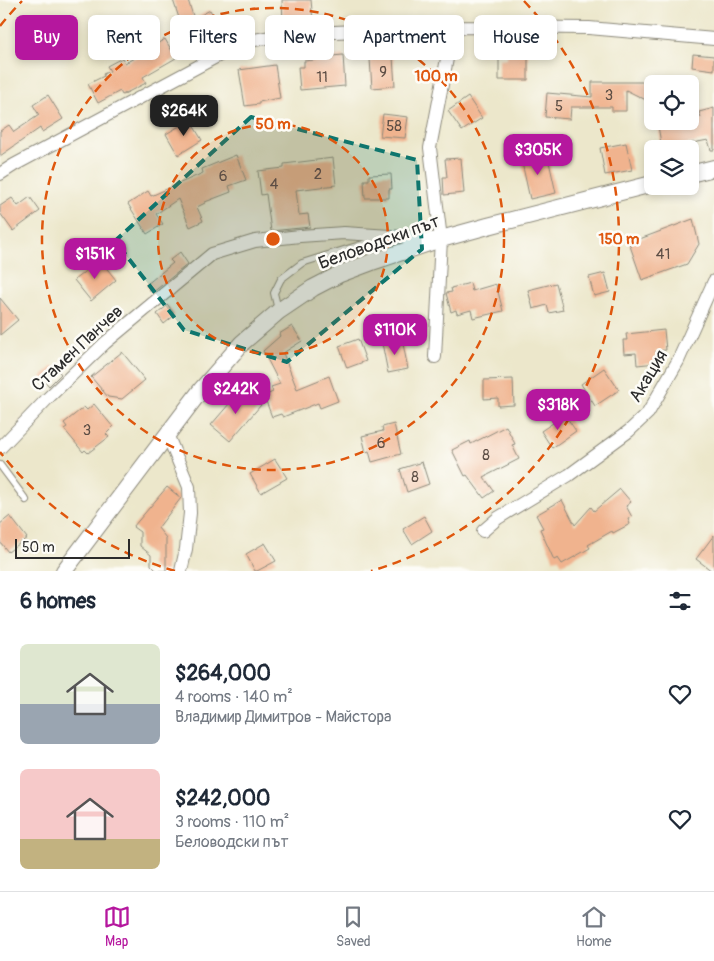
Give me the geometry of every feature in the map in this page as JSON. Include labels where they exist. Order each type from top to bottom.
[{"type":"street","points":[[464,27],[589,28],[714,40]]},
{"type":"street","points":[[0,174],[227,51],[249,41],[287,34],[344,32]]},
{"type":"street","points":[[435,357],[441,239],[430,148],[447,60]]},
{"type":"street","points":[[699,172],[714,168]]},
{"type":"street","name":"Беловодски път","points":[[64,571],[201,390],[242,343],[279,311],[313,288],[340,274],[441,239],[644,186]]},
{"type":"street","name":"Стамен Панчев","points":[[0,448],[48,398],[106,343],[212,254],[256,241],[344,233],[441,239]]},
{"type":"street","name":"Акация","points":[[483,531],[498,518],[569,475],[629,431],[648,413],[678,361],[714,281]]},
{"type":"street","points":[[167,434],[189,487],[190,513],[186,549],[181,571]]},
{"type":"lane","points":[[279,311],[274,293],[281,279],[302,263],[390,235]]},
{"type":"lane","points":[[0,465],[26,500]]},
{"type":"highlighted area","points":[[251,117],[417,160],[422,249],[287,362],[184,330],[115,241]]},
{"type":"building","points":[[173,0],[188,0],[193,15],[178,15]]},
{"type":"building","points":[[282,0],[311,0],[312,15],[283,15]]},
{"type":"building","points":[[210,10],[213,15],[201,15]]},
{"type":"building","points":[[165,39],[170,48],[170,60],[173,60],[143,77],[146,83],[122,95],[120,91],[98,103],[88,84],[104,76],[103,74],[110,71],[107,66],[118,60],[123,60],[125,63],[131,60],[160,60],[160,42]]},
{"type":"building","points":[[693,54],[714,56],[714,70],[692,67]]},
{"type":"building","points":[[343,55],[345,86],[300,90],[298,67],[304,67],[304,61],[334,60],[334,56]]},
{"type":"building","points":[[370,60],[393,60],[395,86],[372,88]]},
{"type":"building","points":[[499,60],[528,60],[528,80],[499,80]]},
{"type":"building","points":[[275,65],[280,98],[245,106],[239,70]]},
{"type":"building","points":[[592,82],[644,82],[644,99],[626,90],[626,111],[612,111],[612,107],[571,107],[570,119],[545,117],[547,93],[592,97]]},
{"type":"building","points":[[48,95],[63,119],[42,132],[40,128],[0,156],[0,131],[9,125],[14,132],[39,115],[33,105]]},
{"type":"building","points":[[468,97],[482,118],[462,131],[448,111]]},
{"type":"building","points":[[714,108],[714,150],[711,150],[708,140],[699,142],[699,140],[660,140],[659,130],[699,130],[699,118],[701,117],[699,112]]},
{"type":"building","points":[[383,114],[408,117],[405,138],[380,136]]},
{"type":"building","points":[[190,120],[202,140],[178,155],[166,134]]},
{"type":"building","points":[[626,143],[632,170],[605,175],[600,148]]},
{"type":"building","points":[[547,153],[556,193],[530,199],[521,158]]},
{"type":"building","points":[[236,155],[246,180],[229,186],[231,192],[197,207],[203,221],[190,227],[178,199],[156,214],[163,224],[147,234],[128,204],[148,191],[151,196],[203,173],[202,169]]},
{"type":"building","points":[[333,158],[336,185],[296,190],[299,215],[308,214],[310,227],[271,231],[266,194],[261,195],[258,171],[284,168],[284,164]]},
{"type":"building","points":[[461,158],[464,193],[444,195],[443,177],[447,177],[445,159]]},
{"type":"building","points":[[391,174],[392,189],[389,189],[389,198],[365,198],[364,180],[369,180],[369,175]]},
{"type":"building","points":[[30,197],[40,211],[13,231],[0,213],[0,206],[12,198],[18,206]]},
{"type":"building","points":[[693,219],[699,244],[687,264],[642,280],[629,243]]},
{"type":"building","points":[[180,252],[188,264],[152,293],[146,285],[173,263],[170,260]]},
{"type":"building","points":[[100,260],[116,280],[91,301],[74,280]]},
{"type":"building","points":[[605,273],[610,292],[594,296],[589,277]]},
{"type":"building","points":[[470,283],[472,291],[496,284],[503,311],[473,318],[471,310],[457,314],[456,310],[451,312],[446,293],[452,292],[451,288]]},
{"type":"building","points":[[556,283],[563,310],[549,313],[547,305],[533,309],[528,290]]},
{"type":"building","points":[[0,298],[18,320],[0,335]]},
{"type":"building","points":[[168,305],[175,315],[164,324],[157,314]]},
{"type":"building","points":[[292,326],[302,341],[283,353],[297,389],[329,376],[338,401],[320,408],[318,403],[283,417],[281,414],[272,417],[264,396],[273,392],[271,387],[280,384],[263,351],[280,336],[279,334]]},
{"type":"building","points":[[664,330],[666,350],[656,351],[657,363],[637,365],[636,353],[624,354],[623,340],[627,340],[626,334]]},
{"type":"building","points":[[358,339],[366,361],[347,368],[339,346]]},
{"type":"building","points":[[402,339],[408,369],[388,373],[382,343]]},
{"type":"building","points":[[122,352],[145,380],[122,399],[108,397],[91,377]]},
{"type":"building","points":[[54,366],[61,374],[49,386],[41,377]]},
{"type":"building","points":[[604,368],[619,390],[595,406],[581,384]]},
{"type":"building","points":[[513,379],[514,405],[498,406],[498,398],[484,399],[484,380]]},
{"type":"building","points":[[242,389],[261,405],[230,441],[211,425]]},
{"type":"building","points":[[94,404],[113,427],[106,434],[109,437],[88,453],[85,450],[83,452],[64,429],[67,427],[64,423],[84,407],[87,410]]},
{"type":"building","points":[[565,415],[576,431],[552,448],[541,431]]},
{"type":"building","points":[[394,424],[401,454],[372,462],[369,451],[366,452],[362,436],[383,431],[382,427]]},
{"type":"building","points":[[506,426],[515,444],[512,445],[519,459],[484,477],[494,491],[484,498],[467,475],[465,476],[452,450],[470,441],[471,444]]},
{"type":"building","points":[[275,459],[287,478],[261,493],[250,474]]},
{"type":"building","points":[[422,462],[429,484],[407,492],[400,469]]},
{"type":"building","points":[[167,487],[181,498],[158,528],[166,538],[166,571],[157,571],[151,565],[151,555],[140,546],[140,532],[133,527]]},
{"type":"building","points":[[620,489],[631,502],[626,506],[632,517],[628,519],[630,524],[613,533],[612,531],[588,545],[590,548],[562,564],[558,558],[554,560],[540,529],[543,528],[536,515],[562,500],[575,525],[591,507],[594,511]]},
{"type":"building","points":[[10,516],[27,538],[8,552],[0,542],[0,524]]},
{"type":"building","points":[[424,516],[432,531],[412,544],[403,529]]},
{"type":"building","points":[[714,535],[714,571],[712,571],[696,559]]},
{"type":"building","points":[[265,543],[276,561],[255,571],[246,554]]}]
